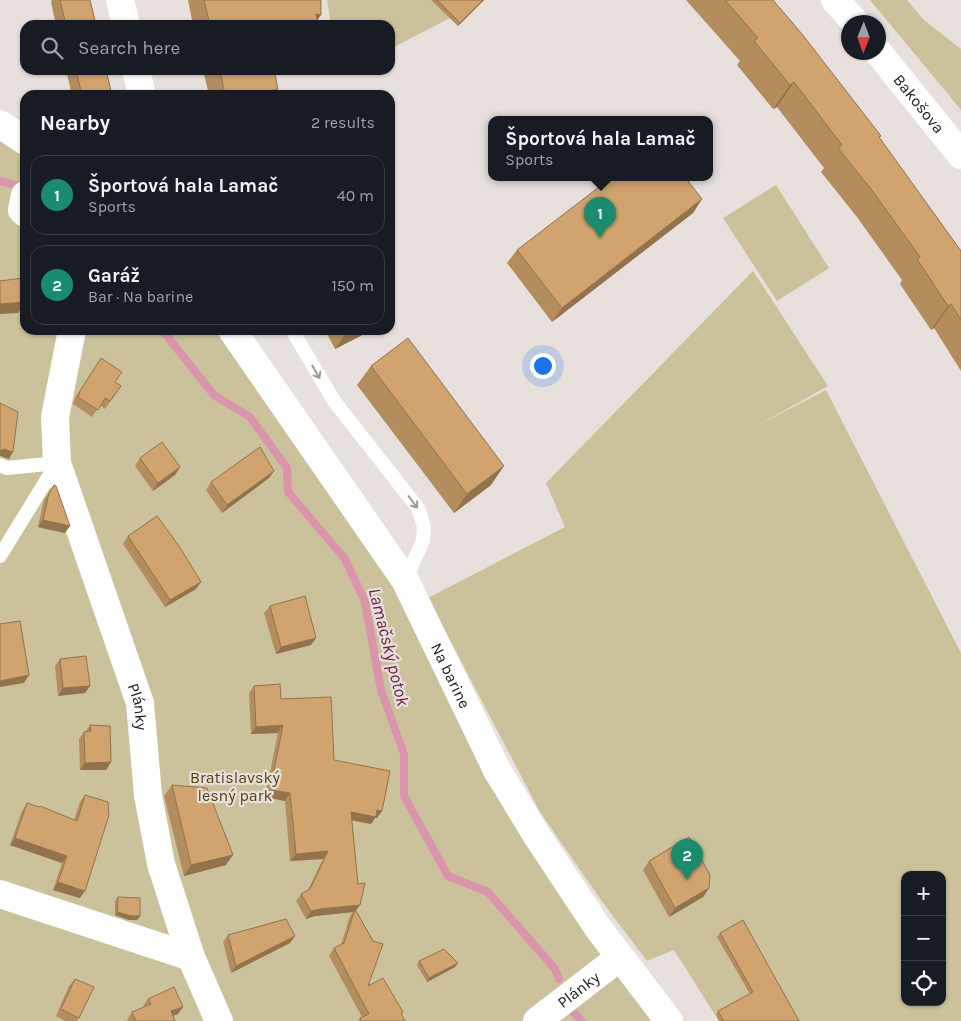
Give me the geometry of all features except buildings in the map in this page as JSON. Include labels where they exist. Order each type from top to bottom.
[{"type":"street","points":[[120,0],[125,20]]},
{"type":"street","points":[[835,0],[849,15]]},
{"type":"street","name":"Bakošova","points":[[884,60],[961,155]]},
{"type":"street","points":[[137,75],[141,90]]},
{"type":"street","points":[[0,124],[20,138]]},
{"type":"street","name":"Plánky","points":[[71,335],[54,417],[57,464],[140,703],[148,795],[162,864],[191,957],[219,1021]]},
{"type":"street","name":"Na barine","points":[[235,335],[406,580],[497,770],[537,836],[598,928],[669,1021]]},
{"type":"street","points":[[0,894],[191,957]]},
{"type":"street","name":"Plánky","points":[[537,1021],[620,957]]},
{"type":"lane","points":[[295,335],[334,401],[418,508],[424,527],[423,541],[406,580]]},
{"type":"lane","points":[[0,465],[7,468],[57,464]]},
{"type":"lane","points":[[0,556],[57,464]]},
{"type":"green space","points":[[327,0],[431,0],[450,18],[395,46],[395,20],[330,20]]},
{"type":"green space","points":[[870,0],[907,0],[924,20],[961,49],[961,110],[886,19],[886,15],[882,15]]},
{"type":"green space","name":"Bratislavský lesný park","points":[[0,124],[20,138],[20,335],[235,335],[414,596],[484,777],[660,1021],[0,1021]]},
{"type":"green space","points":[[776,185],[829,268],[777,301],[723,218]]},
{"type":"green space","points":[[753,271],[828,386],[755,427],[826,390],[961,653],[961,1021],[719,1021],[674,950],[647,961],[601,900],[540,812],[428,598],[565,527],[546,483]]},
{"type":"waterway","name":"Lamačský potok","points":[[0,181],[16,185],[20,188]]},
{"type":"waterway","name":"Lamačský potok","points":[[166,335],[214,395],[250,417],[287,468],[288,492],[345,559],[365,602],[381,690],[404,754],[404,796],[448,876],[488,892],[555,969],[559,979]]},
{"type":"waterway","name":"Lamačský potok","points":[[567,1006],[582,1021]]},
{"type":"place","name":"Športová hala Lamač","points":[[600,238]]},
{"type":"place","name":"Garáž","points":[[687,880]]}]
